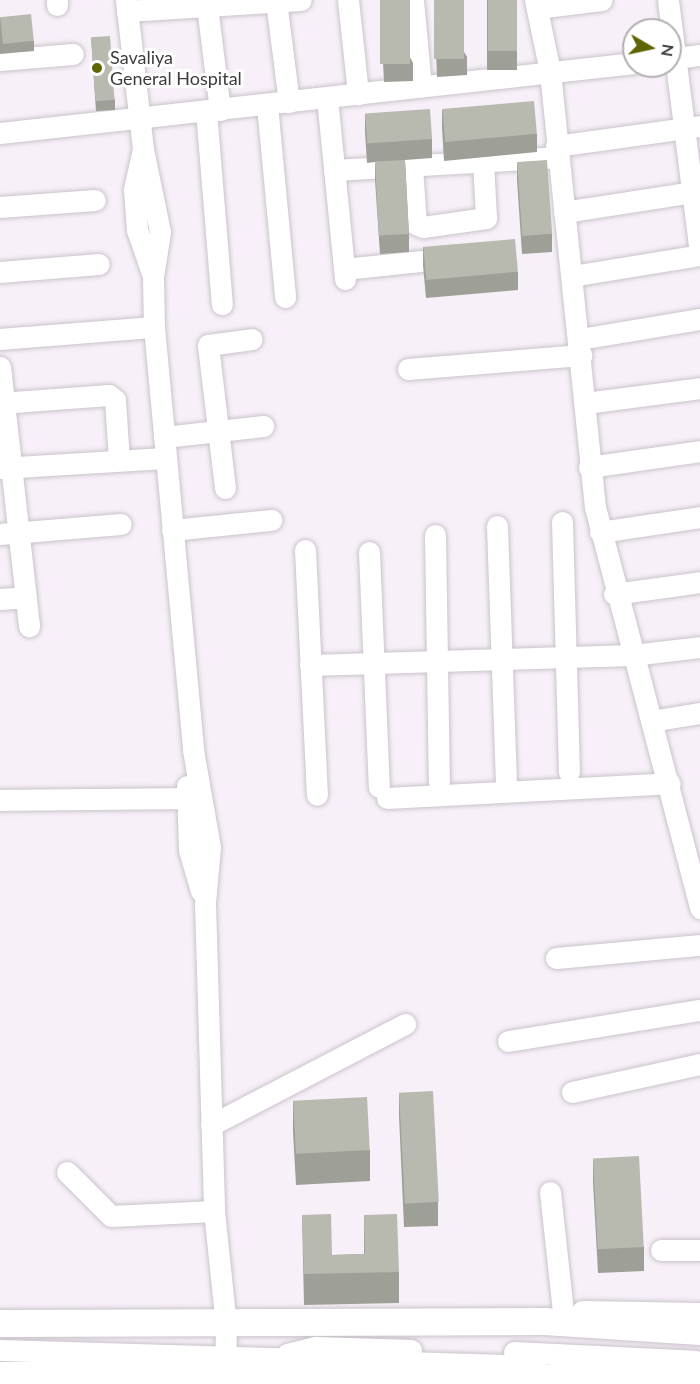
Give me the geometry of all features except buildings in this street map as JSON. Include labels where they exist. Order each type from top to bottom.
[{"type":"main road","points":[[0,1323],[226,1320],[544,1321],[700,1331]]},
{"type":"main road","points":[[0,1375],[226,1365],[376,1383],[591,1379],[700,1373]]},
{"type":"street","points":[[226,1365],[226,1320],[214,1211],[211,1125],[205,903],[210,847],[193,750],[154,327],[153,277],[137,230],[134,189],[143,149],[127,5],[207,6],[302,0]]},
{"type":"street","points":[[348,0],[358,94]]},
{"type":"street","points":[[413,0],[421,87]]},
{"type":"street","points":[[602,0],[536,4],[550,72],[557,151],[581,347],[589,467],[600,532],[614,594],[697,881],[700,908]]},
{"type":"street","points":[[668,0],[670,18]]},
{"type":"street","points":[[276,2],[289,102]]},
{"type":"street","points":[[207,6],[222,304]]},
{"type":"street","points":[[0,60],[73,54]]},
{"type":"street","points":[[682,58],[700,55]]},
{"type":"street","points":[[0,133],[622,64]]},
{"type":"street","points":[[572,276],[700,255],[692,127],[678,78]]},
{"type":"street","points":[[327,98],[345,274],[471,255]]},
{"type":"street","points":[[267,105],[285,297]]},
{"type":"street","points":[[334,170],[483,161],[557,151],[692,127]]},
{"type":"street","points":[[412,166],[416,224],[423,227],[486,218],[483,161]]},
{"type":"street","points":[[564,212],[696,192]]},
{"type":"street","points":[[0,207],[95,200]]},
{"type":"street","points":[[0,272],[99,264]]},
{"type":"street","points":[[408,369],[581,347],[700,319]]},
{"type":"street","points":[[0,339],[154,327]]},
{"type":"street","points":[[225,488],[208,345],[252,339]]},
{"type":"street","points":[[0,367],[8,533],[26,597],[29,626]]},
{"type":"street","points":[[585,404],[700,388]]},
{"type":"street","points":[[2,403],[109,395],[115,400],[119,460]]},
{"type":"street","points":[[5,468],[119,460],[217,431],[263,426]]},
{"type":"street","points":[[589,467],[700,451]]},
{"type":"street","points":[[600,532],[700,517]]},
{"type":"street","points":[[172,530],[272,520]]},
{"type":"street","points":[[562,522],[569,772]]},
{"type":"street","points":[[8,533],[121,524]]},
{"type":"street","points":[[497,526],[506,782]]},
{"type":"street","points":[[435,535],[440,660],[439,782]]},
{"type":"street","points":[[305,550],[316,795]]},
{"type":"street","points":[[369,552],[383,792],[670,783]]},
{"type":"street","points":[[614,594],[700,582]]},
{"type":"street","points":[[0,599],[26,597]]},
{"type":"street","points":[[310,665],[500,657],[632,655],[700,647]]},
{"type":"street","points":[[651,721],[700,713]]},
{"type":"street","points":[[193,750],[185,798],[189,850],[205,903]]},
{"type":"street","points":[[0,800],[185,798]]},
{"type":"street","points":[[556,958],[700,945]]},
{"type":"street","points":[[508,1041],[700,1010]]},
{"type":"street","points":[[211,1125],[405,1024]]},
{"type":"street","points":[[572,1092],[700,1064]]},
{"type":"street","points":[[67,1172],[111,1216],[214,1211]]},
{"type":"street","points":[[550,1192],[563,1311]]},
{"type":"street","points":[[661,1250],[700,1250]]},
{"type":"street","points":[[226,1320],[563,1311],[700,1313]]},
{"type":"street","points":[[0,1350],[226,1365],[283,1355],[313,1363],[634,1367],[651,1360],[700,1361]]},
{"type":"place","name":"Savaliya General Hospital","points":[[97,68]]}]
